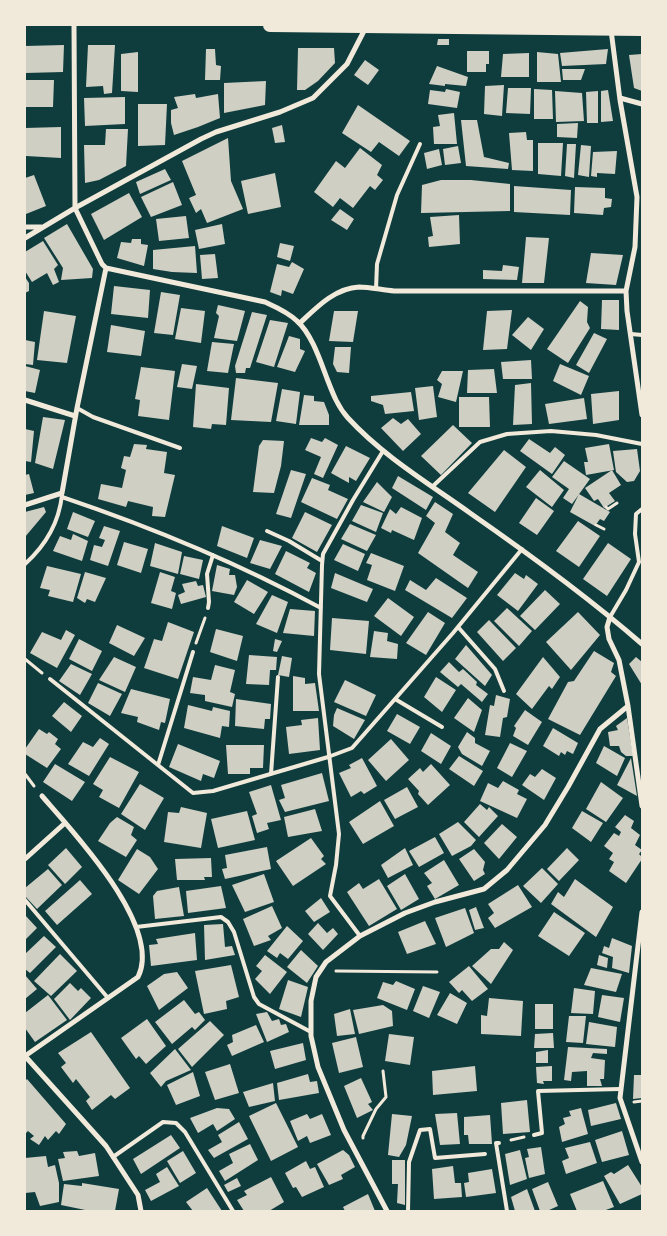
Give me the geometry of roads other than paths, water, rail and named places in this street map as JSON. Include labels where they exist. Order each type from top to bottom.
[{"type":"highway","points":[[270,25],[611,27],[642,29]]},
{"type":"street","points":[[74,25],[75,208],[102,264],[106,268],[265,302],[282,310],[300,323],[307,332],[336,402],[347,417],[383,451],[522,549],[642,644]]},
{"type":"street","points":[[25,238],[75,208],[216,132],[280,112],[313,98],[347,64],[366,26]]},
{"type":"street","points":[[611,27],[620,98],[637,197],[635,247],[626,292],[642,415]]},
{"type":"street","points":[[620,98],[642,104]]},
{"type":"street","points":[[25,227],[41,227]]},
{"type":"street","points":[[25,505],[62,495],[77,408],[106,268]]},
{"type":"street","points":[[300,323],[320,304],[340,292],[358,287],[394,291],[626,292]]},
{"type":"street","points":[[25,400],[76,416]]},
{"type":"street","points":[[610,617],[607,627],[609,639],[619,660],[628,706],[642,806]]},
{"type":"street","points":[[387,1211],[344,1130],[318,1067],[311,1032],[311,1001],[316,977],[326,962],[360,936],[434,902],[484,888],[507,870],[545,825],[568,788],[600,729],[628,706]]},
{"type":"street","points":[[42,796],[110,879],[130,912],[140,936],[142,970],[138,977],[25,1056],[106,1146],[138,1195],[141,1211]]},
{"type":"street","points":[[25,859],[65,823]]},
{"type":"street","points":[[642,912],[620,1089],[620,1098],[642,1162]]},
{"type":"lane","points":[[376,289],[378,264],[397,195],[420,144]]},
{"type":"lane","points":[[631,334],[642,335]]},
{"type":"lane","points":[[77,408],[92,417],[180,448]]},
{"type":"lane","points":[[433,486],[480,442],[507,434],[550,431],[596,435],[642,444]]},
{"type":"lane","points":[[360,936],[330,896],[339,834],[319,674],[322,561],[323,554],[344,515],[383,451]]},
{"type":"lane","points":[[25,564],[51,532],[61,505],[62,495],[123,517],[213,555],[320,608]]},
{"type":"lane","points":[[610,617],[626,590],[639,562],[635,534],[636,514],[642,509]]},
{"type":"lane","points":[[267,531],[289,541],[322,561]]},
{"type":"lane","points":[[50,679],[193,793],[213,791],[328,757],[352,748],[458,627],[522,549]]},
{"type":"lane","points":[[208,608],[207,574],[213,555]]},
{"type":"lane","points":[[458,627],[495,669],[504,690]]},
{"type":"lane","points":[[158,765],[193,652]]},
{"type":"lane","points":[[271,774],[278,677]]},
{"type":"lane","points":[[395,699],[442,727]]},
{"type":"lane","points":[[25,900],[108,998]]},
{"type":"lane","points":[[136,927],[221,917],[228,922],[234,932],[254,996],[259,1004],[311,1032]]},
{"type":"lane","points":[[534,1135],[542,1133],[538,1091],[620,1089]]},
{"type":"lane","points":[[113,1157],[163,1122],[176,1123],[185,1132],[233,1211]]},
{"type":"lane","points":[[408,1211],[410,1162],[420,1130],[430,1129],[435,1158],[485,1154]]},
{"type":"lane","points":[[499,1143],[496,1144],[507,1211]]},
{"type":"lane","points":[[492,1154],[498,1153]]}]
